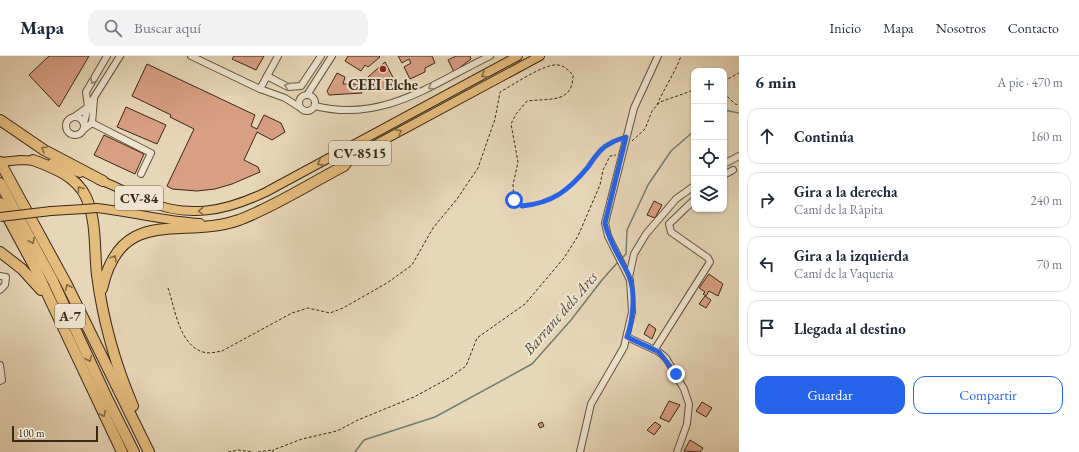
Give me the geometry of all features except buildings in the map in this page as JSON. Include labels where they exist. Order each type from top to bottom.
[{"type":"highway","points":[[0,120],[44,150],[104,181]]},
{"type":"highway","points":[[100,294],[107,270],[116,254],[125,245],[143,232],[166,228],[217,226],[240,219],[279,201],[344,166],[350,158]]},
{"type":"highway","points":[[33,160],[58,170],[71,178],[86,197],[92,215],[100,294],[113,354],[139,420],[141,436]]},
{"type":"highway","name":"A-7","points":[[0,162],[66,283],[149,452]]},
{"type":"highway","name":"A-7","points":[[0,183],[53,281],[108,400],[134,452]]},
{"type":"highway","points":[[0,203],[53,305],[122,452]]},
{"type":"highway","points":[[0,252],[22,269],[38,285],[53,305]]},
{"type":"main road","name":"CV-8515","points":[[176,210],[206,211],[224,209],[246,201],[518,56]]},
{"type":"main road","name":"CV-8515","points":[[172,221],[202,223],[238,216],[258,208],[540,56]]},
{"type":"main road","name":"CV-84","points":[[0,162],[33,160],[49,163],[104,181],[146,202],[176,210]]},
{"type":"main road","name":"CV-84","points":[[0,217],[51,211],[97,208],[131,212],[172,221]]},
{"type":"street","points":[[107,56],[86,92],[88,107],[84,126],[78,135],[68,132],[66,125],[68,120],[88,107],[120,56]]},
{"type":"street","points":[[191,56],[260,90],[285,98],[299,106],[303,111],[308,112],[315,106]]},
{"type":"street","points":[[260,90],[278,56]]},
{"type":"street","points":[[267,76],[288,88],[301,86],[321,56]]},
{"type":"street","points":[[315,106],[310,96],[315,84],[332,56]]},
{"type":"street","points":[[315,106],[341,111],[384,106],[413,97],[481,58],[490,56]]},
{"type":"street","points":[[580,452],[591,404],[601,384],[618,358],[627,337],[632,312],[632,293],[629,276],[608,236],[605,223],[634,108],[658,56]]},
{"type":"street","points":[[285,98],[310,96]]},
{"type":"street","points":[[92,123],[94,98]]},
{"type":"street","points":[[299,106],[300,98]]},
{"type":"street","points":[[74,117],[80,118],[84,126]]},
{"type":"street","points":[[84,126],[92,123],[151,153],[141,174]]},
{"type":"street","points":[[727,162],[739,156]]},
{"type":"street","points":[[727,174],[733,170]]},
{"type":"street","points":[[629,276],[634,254],[646,234],[676,199],[691,188]]},
{"type":"street","points":[[655,349],[710,262],[708,258],[671,232],[669,224],[691,203]]},
{"type":"street","points":[[0,276],[6,277],[5,285],[0,290]]},
{"type":"street","points":[[627,337],[655,349],[666,358],[689,404],[687,424],[677,452]]},
{"type":"street","points":[[0,365],[2,380],[0,381]]},
{"type":"path","points":[[656,106],[667,82],[678,67],[681,56]]},
{"type":"path","points":[[168,288],[187,341],[202,352],[210,353],[222,351],[292,313],[308,308],[330,313],[343,308],[386,283],[412,264],[433,228],[457,199],[478,168],[498,110],[500,92],[546,67],[557,64],[564,67],[573,76],[573,86],[567,95],[557,98],[527,101],[516,114],[511,124],[518,162],[514,185],[514,200],[522,206],[538,204],[558,196],[574,183],[602,149],[612,142],[625,141],[638,136],[645,129],[652,111],[660,102],[691,91]]},
{"type":"path","points":[[727,79],[739,73]]},
{"type":"path","points":[[727,96],[735,104],[739,105]]},
{"type":"path","points":[[258,452],[273,451],[302,439],[337,431],[358,420],[414,398],[449,378],[466,366],[477,338],[485,330],[506,319],[524,304],[564,258],[578,236],[600,185],[610,156],[622,153]]},
{"type":"path","points":[[228,452],[239,450],[252,452]]},
{"type":"waterway","name":"Barranc dels Arcs","points":[[727,111],[739,113]]},
{"type":"waterway","name":"Barranc dels Arcs","points":[[621,259],[626,254],[627,230],[648,185],[671,151],[691,134]]},
{"type":"waterway","name":"Barranc dels Arcs","points":[[355,452],[364,440],[435,417],[532,364],[571,320],[618,262]]},
{"type":"place","name":"CEEI Elche","points":[[383,69]]},
{"type":"route","points":[[514,200],[522,206],[538,204],[558,196],[574,183],[602,149],[612,142],[626,137],[605,223],[608,236],[630,280],[632,312],[627,337],[659,352],[666,358],[676,374]]}]
